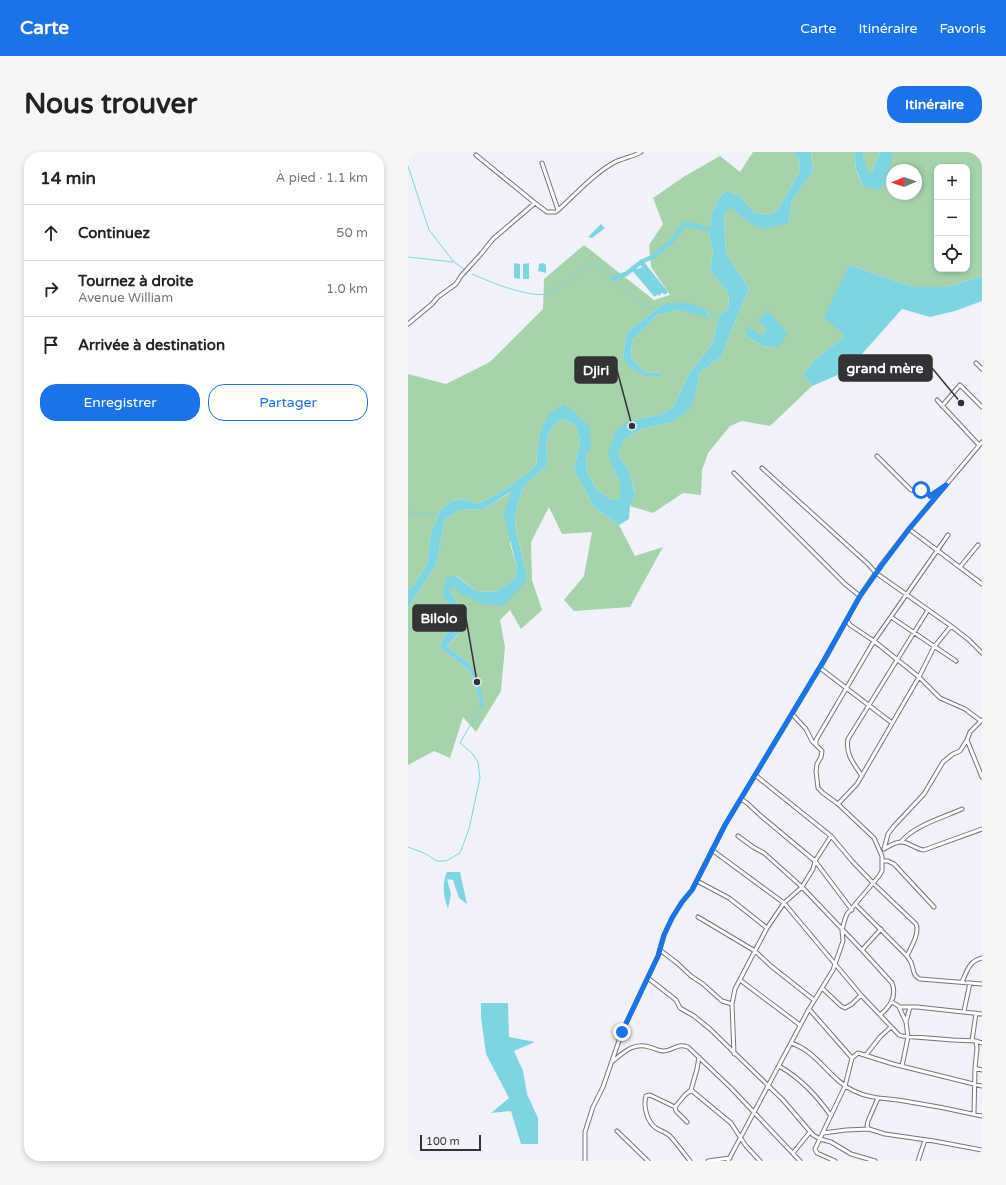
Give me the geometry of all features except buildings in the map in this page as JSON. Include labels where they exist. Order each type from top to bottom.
[{"type":"street","points":[[476,155],[536,203],[550,213],[554,213],[614,162],[641,152]]},
{"type":"street","points":[[542,164],[558,210]]},
{"type":"street","points":[[408,324],[438,297],[456,284],[461,276],[482,254],[493,239],[536,203]]},
{"type":"street","points":[[976,363],[982,369]]},
{"type":"street","points":[[942,406],[960,384],[982,407]]},
{"type":"street","points":[[937,400],[978,445]]},
{"type":"street","points":[[585,1161],[585,1132],[593,1107],[603,1087],[622,1032],[648,978],[672,918],[692,890],[712,850],[741,799],[820,668],[860,596],[909,529],[982,442]]},
{"type":"street","points":[[876,456],[911,490],[927,491],[930,496],[946,485]]},
{"type":"street","points":[[762,468],[868,564],[876,573],[951,626],[969,640],[982,653]]},
{"type":"street","points":[[734,473],[845,584],[860,596]]},
{"type":"street","points":[[909,529],[982,584]]},
{"type":"street","points":[[817,746],[816,740],[874,641],[936,550],[948,535]]},
{"type":"street","points":[[960,567],[978,545]]},
{"type":"street","points":[[862,776],[848,754],[846,747],[848,738],[928,610]]},
{"type":"street","points":[[891,617],[956,661]]},
{"type":"street","points":[[848,620],[850,625],[874,641],[919,677],[940,698],[965,710],[982,721],[970,732],[960,751],[953,754],[943,762],[924,794],[894,826],[888,834],[881,854]]},
{"type":"street","points":[[838,804],[851,791],[862,776],[919,677],[934,647],[951,626]]},
{"type":"street","points":[[820,668],[892,723]]},
{"type":"street","points":[[708,1161],[729,1159],[800,1025],[835,964],[843,941],[842,930],[845,919],[874,884],[882,871],[881,854],[874,838],[838,804],[818,788],[816,771],[817,764],[822,753],[821,750],[812,740],[806,729],[792,714]]},
{"type":"street","points":[[967,740],[982,777]]},
{"type":"street","points":[[755,775],[831,836],[874,884],[916,924],[918,927],[917,932],[907,956]]},
{"type":"street","points":[[741,799],[815,860],[852,910]]},
{"type":"street","points":[[901,842],[907,835],[962,809]]},
{"type":"street","points":[[884,849],[895,843],[904,842],[924,850],[982,829]]},
{"type":"street","points":[[738,836],[752,847],[764,853],[802,887],[892,983],[894,988],[892,1002],[880,1015]]},
{"type":"street","points":[[734,1054],[732,1004],[735,989],[767,928],[784,904],[802,887],[813,869],[815,860],[831,836]]},
{"type":"street","points":[[712,850],[784,904],[861,995],[899,1035],[908,1037],[976,1041],[982,1043]]},
{"type":"street","points":[[882,861],[888,861],[894,864],[934,906]]},
{"type":"street","points":[[697,881],[729,898],[767,928]]},
{"type":"street","points":[[856,905],[907,956],[912,962],[913,973],[916,977],[920,979],[982,984]]},
{"type":"street","points":[[698,917],[713,924],[755,951],[770,966],[814,1000]]},
{"type":"street","points":[[862,950],[880,929]]},
{"type":"street","points":[[660,950],[677,962],[691,976],[703,984],[722,1001],[732,1004]]},
{"type":"street","points":[[962,982],[969,965],[974,960],[982,958]]},
{"type":"street","points":[[648,978],[676,1000],[680,1008],[704,1023],[734,1054],[769,1086],[810,1132],[820,1139],[831,1142],[855,1155],[875,1161]]},
{"type":"street","points":[[740,980],[800,1025]]},
{"type":"street","points":[[964,1011],[970,983]]},
{"type":"street","points":[[822,988],[845,1008],[852,1004],[861,995]]},
{"type":"street","points":[[892,1002],[898,1006],[964,1011],[982,1014]]},
{"type":"street","points":[[898,1006],[906,1022],[908,1037],[902,1066]]},
{"type":"street","points":[[906,1022],[910,1007]]},
{"type":"street","points":[[809,1009],[852,1058]]},
{"type":"street","points":[[972,1041],[976,1013]]},
{"type":"street","points":[[866,1055],[890,1027]]},
{"type":"street","points":[[974,1114],[976,1041]]},
{"type":"street","points":[[791,1043],[799,1046],[845,1086],[860,1094],[878,1098],[903,1100],[982,1116]]},
{"type":"street","points":[[612,1062],[629,1048],[639,1045],[662,1051],[670,1050],[676,1046],[682,1045],[688,1047],[731,1088],[800,1161]]},
{"type":"street","points":[[835,1161],[816,1152],[815,1149],[845,1086],[852,1058],[858,1053],[902,1066],[982,1086]]},
{"type":"street","points":[[675,1107],[691,1090],[699,1057]]},
{"type":"street","points":[[779,1066],[789,1072],[813,1094],[831,1116]]},
{"type":"street","points":[[975,1068],[982,1070]]},
{"type":"street","points":[[691,1090],[731,1123],[741,1136],[746,1146],[760,1161]]},
{"type":"street","points":[[687,1122],[676,1111],[675,1107],[650,1095],[646,1096],[645,1104],[650,1121],[655,1127],[670,1136],[690,1161]]},
{"type":"street","points":[[870,1130],[867,1126],[868,1121],[878,1098]]},
{"type":"street","points":[[823,1134],[846,1130],[870,1130],[885,1134],[982,1150]]},
{"type":"street","points":[[617,1131],[648,1161]]},
{"type":"street","points":[[793,1153],[810,1132]]},
{"type":"street","points":[[918,1161],[925,1140]]},
{"type":"street","points":[[853,1161],[855,1155]]},
{"type":"green space","points":[[753,152],[793,152],[799,160],[800,171],[777,211],[767,215],[754,212],[740,196],[728,191],[721,195],[712,212],[709,236],[713,252],[710,270],[729,294],[728,309],[720,314],[712,344],[690,372],[673,407],[662,414],[630,421],[613,469],[620,481],[620,497],[612,500],[596,489],[587,471],[586,456],[591,446],[562,404],[539,435],[536,465],[500,492],[477,504],[466,499],[452,501],[441,509],[431,532],[427,564],[414,585],[408,590],[408,374],[446,384],[490,362],[543,309],[544,279],[584,245],[654,300],[670,295],[651,267],[649,245],[663,224],[653,198],[685,176],[720,156],[740,172]],"holes":[[[665,303],[707,310],[709,317],[678,310],[657,315],[632,341],[631,358],[645,372],[661,373],[645,376],[623,357],[627,332]]]},
{"type":"green space","points":[[811,152],[854,152],[856,170],[863,186],[893,152],[982,152],[982,276],[947,287],[913,287],[849,265],[845,336],[813,361],[803,375],[812,386],[770,426],[742,421],[730,426],[708,453],[702,470],[701,495],[683,493],[653,513],[630,506],[635,493],[629,470],[618,455],[624,439],[642,429],[672,422],[697,389],[699,373],[722,356],[749,289],[726,253],[724,213],[732,207],[746,221],[789,223],[792,201],[813,171]],"holes":[[[746,327],[763,335],[767,329],[778,348],[763,346],[747,337]]]},
{"type":"green space","points":[[863,152],[880,152],[872,172],[867,172]]},
{"type":"green space","points":[[562,419],[575,425],[580,440],[574,470],[594,507],[619,525],[635,556],[663,547],[630,607],[574,611],[564,600],[584,576],[592,532],[562,534],[549,507],[531,542],[532,580],[542,610],[521,629],[510,610],[500,620],[505,647],[501,691],[476,732],[463,717],[450,758],[434,751],[408,765],[408,608],[436,565],[445,519],[460,510],[484,509],[513,491],[510,544],[517,568],[514,579],[496,592],[476,591],[457,576],[443,594],[456,616],[455,621],[443,638],[440,647],[471,672],[480,708],[484,703],[469,663],[447,646],[457,636],[463,611],[450,591],[455,586],[483,604],[527,576],[516,529],[515,515],[523,487],[547,466],[547,440],[552,429]]},
{"type":"water","points":[[793,152],[811,152],[813,171],[792,201],[789,223],[763,229],[746,221],[732,208],[724,213],[726,253],[749,289],[722,356],[699,373],[697,389],[689,410],[672,422],[642,429],[624,439],[618,455],[629,470],[635,494],[630,506],[629,519],[619,525],[594,507],[574,470],[580,440],[575,425],[562,419],[552,429],[547,440],[547,466],[523,487],[515,515],[516,530],[527,576],[523,585],[503,606],[483,604],[461,594],[455,587],[450,591],[461,608],[465,619],[461,630],[447,646],[469,663],[478,679],[484,704],[480,709],[471,672],[440,647],[443,638],[455,621],[456,616],[443,595],[446,578],[456,576],[476,591],[496,592],[514,579],[517,568],[504,512],[512,492],[484,509],[460,510],[445,519],[436,565],[408,608],[408,590],[414,585],[427,564],[431,532],[441,509],[452,501],[466,499],[477,504],[500,492],[536,465],[539,435],[549,414],[563,404],[574,411],[590,428],[591,447],[586,456],[587,471],[596,489],[612,500],[620,497],[620,481],[613,469],[608,453],[617,429],[630,421],[662,414],[673,407],[690,372],[712,344],[720,314],[728,309],[729,294],[710,270],[713,252],[709,236],[712,212],[721,195],[728,191],[740,196],[754,212],[767,215],[777,211],[800,171],[799,160]]},
{"type":"water","points":[[854,152],[863,152],[863,157],[868,172],[872,172],[880,152],[893,152],[890,164],[886,164],[886,181],[878,190],[863,186],[856,169]]},
{"type":"water","points":[[601,224],[605,228],[592,238],[588,237]]},
{"type":"water","points":[[514,263],[520,264],[520,279],[514,278]]},
{"type":"water","points":[[529,263],[529,279],[523,279],[523,264]]},
{"type":"water","points":[[543,263],[546,265],[546,273],[538,271],[539,264]]},
{"type":"water","points":[[849,265],[913,287],[947,287],[982,276],[982,301],[955,311],[930,317],[902,309],[862,354],[866,363],[812,386],[803,375],[813,361],[845,336],[824,317]]},
{"type":"water","points":[[642,267],[663,292],[659,296],[636,270]]},
{"type":"water","points":[[665,303],[688,303],[707,310],[709,318],[678,310],[657,315],[632,341],[631,358],[645,372],[661,373],[660,376],[645,376],[628,366],[623,357],[627,332]]},
{"type":"water","points":[[768,311],[788,334],[778,348],[763,346],[747,337],[745,326],[763,335],[767,329],[758,320]]},
{"type":"water","points":[[447,872],[460,872],[467,904],[459,898],[453,880],[447,879],[451,894],[448,909],[444,890],[444,881]]},
{"type":"water","points":[[481,1003],[508,1003],[509,1037],[535,1042],[514,1051],[523,1071],[527,1094],[538,1118],[538,1144],[521,1144],[511,1111],[491,1113],[509,1098],[486,1054],[481,1017]]},
{"type":"waterway","points":[[408,166],[429,230],[454,262],[464,269]]},
{"type":"waterway","points":[[613,278],[626,274],[641,262],[652,257],[672,241],[684,224],[697,226],[714,232]]},
{"type":"waterway","points":[[408,257],[453,262]]},
{"type":"waterway","points":[[472,274],[512,289],[544,295],[552,293],[565,284],[590,262],[613,278],[645,308],[659,309]]},
{"type":"waterway","points":[[641,262],[665,292]]},
{"type":"waterway","points":[[633,268],[655,294]]},
{"type":"waterway","points":[[709,315],[720,317]]},
{"type":"waterway","points":[[408,512],[439,514]]},
{"type":"waterway","points":[[408,847],[424,853],[437,861],[446,861],[460,853],[469,829],[480,778],[478,762],[472,753],[460,743],[480,708]]},
{"type":"place","name":"grand mère","points":[[961,403]]},
{"type":"place","name":"Djiri","points":[[632,426]]},
{"type":"place","name":"Bilolo","points":[[477,682]]},
{"type":"route","points":[[622,1032],[658,956],[664,935],[672,918],[692,890],[725,825],[848,620],[860,596],[909,529],[946,485],[930,496],[927,491],[921,490]]}]
